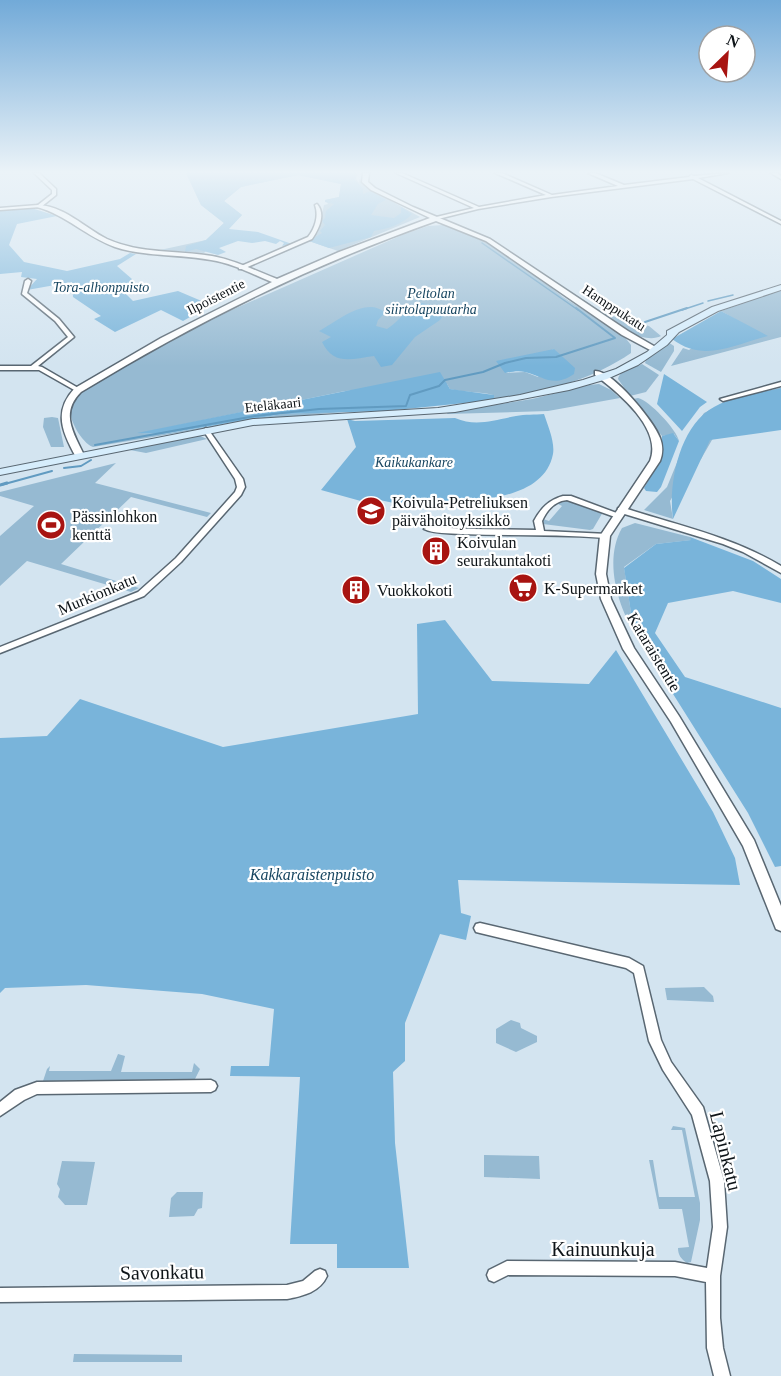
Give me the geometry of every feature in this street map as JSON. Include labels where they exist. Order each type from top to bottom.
[{"type":"main road","name":"Eteläkaari","points":[[0,472],[206,430],[294,417],[453,409],[552,391],[629,366],[676,330],[715,309],[781,287]]},
{"type":"street","points":[[100,237],[118,246],[150,252],[216,258],[278,282]]},
{"type":"street","points":[[241,268],[311,237]]},
{"type":"street","name":"Ilpoistentie","points":[[78,390],[220,308],[383,237]]},
{"type":"street","name":"Hamppukatu","points":[[478,237],[494,244],[625,333],[651,347]]},
{"type":"street","points":[[28,281],[24,293],[57,320],[71,337],[33,367]]},
{"type":"street","points":[[0,368],[43,369],[78,390],[69,399],[64,410],[79,455]]},
{"type":"street","name":"Kataraistentie","points":[[601,375],[619,390],[649,424],[658,448],[655,461],[605,536],[601,574],[612,613],[629,649],[675,719],[749,844],[781,924]]},
{"type":"street","points":[[723,399],[781,384]]},
{"type":"street","name":"Murkionkatu","points":[[0,650],[141,594],[152,586],[201,535],[241,487],[239,479],[206,430]]},
{"type":"street","points":[[540,531],[538,521],[540,516],[554,500],[568,498],[724,543],[779,566]]},
{"type":"street","points":[[428,529],[451,532],[540,531],[605,536]]},
{"type":"street","name":"Lapinkatu","points":[[480,928],[629,963],[639,970],[655,1041],[667,1066],[698,1112],[715,1172],[720,1227],[713,1276],[716,1348],[722,1376]]},
{"type":"street","points":[[0,1110],[20,1095],[37,1088],[211,1086]]},
{"type":"street","name":"Kainuunkuja","points":[[494,1275],[507,1268],[567,1268],[675,1269],[713,1276]]},
{"type":"street","name":"Savonkatu","points":[[0,1295],[287,1292],[306,1288],[320,1276]]},
{"type":"green space","name":"Tora-alhonpuisto","points":[[0,237],[12,237],[9,245],[24,262],[67,271],[120,259],[130,253],[136,254],[117,266],[132,279],[125,293],[133,301],[178,291],[211,305],[183,321],[161,310],[115,332],[94,319],[101,316],[73,297],[72,282],[27,290],[37,279],[21,277],[22,272],[0,274]]},
{"type":"green space","points":[[209,237],[220,237],[204,253],[160,250],[206,240]]},
{"type":"green space","points":[[209,237],[273,237],[292,244],[282,246],[284,243],[280,241],[276,244],[265,241],[252,243],[238,241],[219,248],[226,252],[218,255],[196,249],[185,252],[186,246]]},
{"type":"green space","points":[[313,237],[371,237],[338,251],[309,241]]},
{"type":"green space","points":[[315,237],[370,237],[329,248],[309,241]]},
{"type":"green space","name":"Peltolan siirtolapuutarha","points":[[397,237],[473,237],[490,244],[563,297],[623,335],[631,345],[631,353],[600,371],[566,384],[530,394],[494,400],[493,395],[450,389],[447,384],[345,391],[141,433],[163,434],[282,414],[352,411],[254,420],[93,447],[84,441],[71,418],[69,407],[83,391],[211,316],[218,316]],"holes":[[[554,349],[538,377],[525,372],[505,373]]]},
{"type":"green space","points":[[781,290],[781,337],[671,366],[683,348],[689,350],[735,319],[721,311]]},
{"type":"green space","points":[[570,291],[605,314],[649,326],[661,336],[651,338],[626,331],[568,292]]},
{"type":"green space","points":[[422,303],[443,307],[447,310],[440,320],[415,337],[392,365],[381,367],[374,356],[338,358],[327,350],[322,342],[331,337],[319,331],[361,308],[378,308],[385,313],[376,326],[387,329],[412,308]]},
{"type":"green space","points":[[721,311],[768,336],[719,350],[707,351],[684,346],[672,339]]},
{"type":"green space","points":[[668,342],[674,346],[674,351],[661,372],[645,363],[646,360]]},
{"type":"green space","points":[[554,349],[575,368],[574,374],[555,381],[522,371],[505,373],[496,361]]},
{"type":"green space","points":[[642,364],[659,375],[646,392],[630,396],[618,379],[625,371]]},
{"type":"green space","points":[[440,372],[450,389],[494,395],[494,400],[386,411],[282,414],[163,434],[137,433]]},
{"type":"green space","points":[[664,374],[707,402],[700,407],[682,431],[657,404]]},
{"type":"green space","points":[[599,384],[620,398],[548,411],[447,414],[448,412],[532,399]]},
{"type":"green space","points":[[781,388],[716,433],[701,459],[693,461],[670,501],[673,519],[644,510],[667,487],[687,438],[704,413],[733,399]]},
{"type":"green space","points":[[781,388],[781,430],[710,440],[673,519],[672,489],[678,457],[692,428],[702,416],[722,403],[738,397]]},
{"type":"green space","points":[[638,398],[662,416],[679,441],[674,434],[662,436],[633,399]]},
{"type":"green space","name":"Kaikukankare","points":[[544,414],[552,439],[553,454],[547,470],[522,490],[487,499],[438,501],[410,505],[374,499],[368,503],[321,490],[356,447],[347,419],[355,421],[455,418],[478,422],[519,415]]},
{"type":"green space","points":[[44,418],[58,418],[64,447],[51,447],[43,427]]},
{"type":"green space","points":[[673,433],[679,441],[661,487],[657,492],[646,491],[644,488],[659,463],[662,436]]},
{"type":"green space","points":[[198,435],[207,439],[146,453],[130,450]]},
{"type":"green space","points":[[116,463],[95,483],[211,513],[207,517],[131,497],[61,564],[139,588],[131,592],[27,561],[0,586],[0,536],[34,506],[0,496],[0,492]]},
{"type":"green space","points":[[568,501],[603,512],[593,529],[590,530],[543,524],[543,519],[549,521],[562,506],[556,503]]},
{"type":"green space","points":[[635,523],[690,537],[692,540],[656,544],[624,567],[634,632],[622,608],[613,567],[617,540],[622,528]]},
{"type":"green space","points":[[690,537],[753,561],[781,579],[781,603],[733,591],[668,603],[655,633],[685,677],[781,708],[781,866],[775,867],[748,813],[634,632],[624,568],[656,544],[691,540]]},
{"type":"green space","name":"Kakkaraistenpuisto","points":[[445,620],[492,681],[589,684],[616,650],[713,812],[735,858],[740,885],[458,880],[461,913],[471,916],[466,940],[440,934],[405,1023],[405,1061],[393,1072],[395,1143],[409,1268],[337,1268],[337,1244],[290,1244],[300,1077],[230,1076],[231,1066],[269,1066],[274,1009],[202,994],[86,985],[5,988],[0,993],[0,738],[47,736],[80,699],[223,747],[418,714],[417,624]]},
{"type":"green space","points":[[704,987],[713,996],[714,1002],[667,1000],[665,988]]},
{"type":"green space","points":[[511,1020],[520,1023],[521,1028],[537,1036],[537,1042],[516,1052],[496,1043],[496,1029]]},
{"type":"green space","points":[[118,1054],[125,1056],[121,1072],[192,1072],[194,1063],[200,1069],[195,1079],[191,1080],[43,1081],[50,1066],[49,1071],[111,1071]]},
{"type":"green space","points":[[673,1126],[685,1128],[700,1203],[700,1220],[691,1262],[687,1263],[680,1257],[678,1250],[678,1248],[689,1247],[682,1209],[659,1209],[649,1160],[653,1160],[659,1197],[695,1197],[682,1130],[671,1130]]},
{"type":"green space","points":[[484,1155],[539,1156],[540,1179],[484,1177]]},
{"type":"green space","points":[[62,1161],[95,1162],[87,1205],[65,1205],[58,1197],[60,1189],[57,1184]]},
{"type":"green space","points":[[177,1192],[203,1192],[202,1208],[198,1209],[194,1216],[169,1217],[171,1198]]},
{"type":"green space","points":[[74,1354],[182,1355],[182,1362],[73,1362]]},
{"type":"waterway","points":[[482,243],[578,310]]},
{"type":"waterway","points":[[708,301],[733,295]]},
{"type":"waterway","points":[[682,310],[703,303]]},
{"type":"waterway","points":[[95,445],[255,416],[319,409],[406,406],[410,395],[439,386],[445,380],[483,372],[526,358],[556,357],[615,338],[576,308]]},
{"type":"waterway","points":[[645,322],[687,308]]},
{"type":"waterway","points":[[64,468],[81,466],[91,460]]},
{"type":"waterway","points":[[1,485],[52,471]]},
{"type":"waterway","points":[[0,485],[7,483]]},
{"type":"place","name":"Koivula-Petreliuksen päivähoitoyksikkö","points":[[371,511]]},
{"type":"place","name":"Pässinlohkon kenttä","points":[[51,525]]},
{"type":"place","name":"Koivulan seurakuntakoti","points":[[436,551]]},
{"type":"place","name":"K-Supermarket","points":[[523,588]]},
{"type":"place","name":"Vuokkokoti","points":[[356,590]]}]
